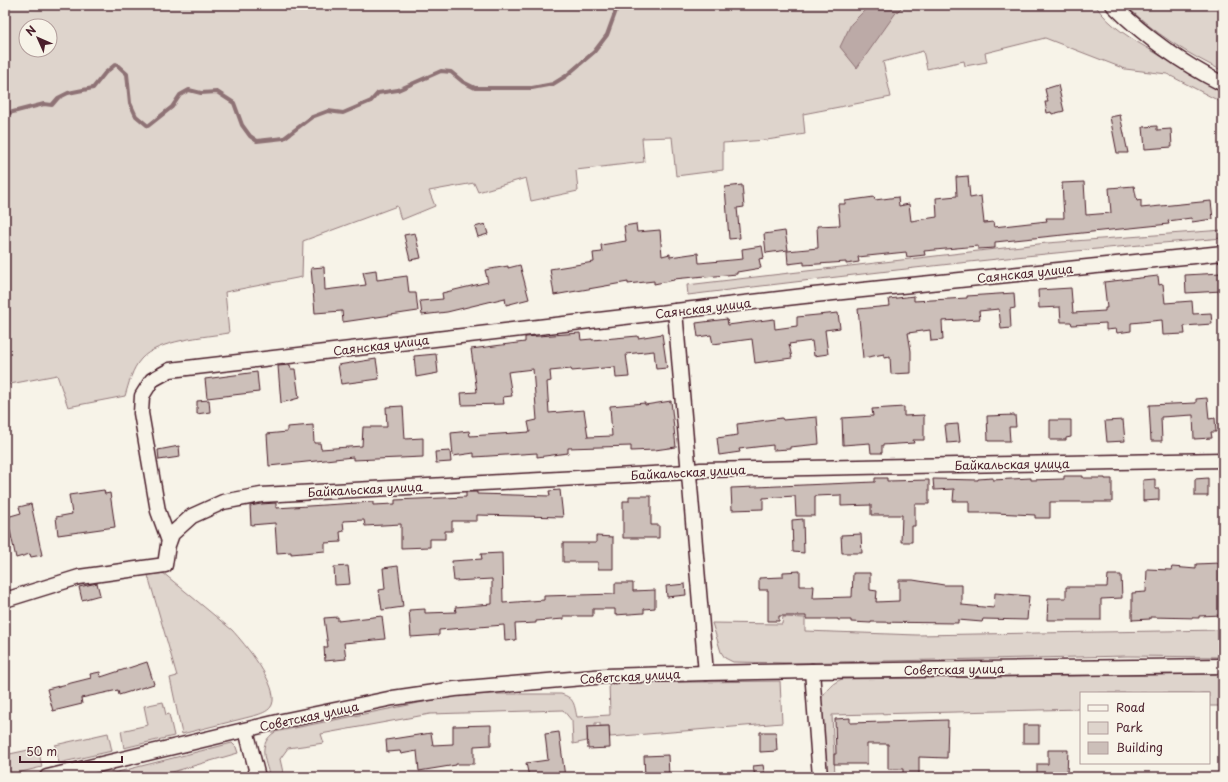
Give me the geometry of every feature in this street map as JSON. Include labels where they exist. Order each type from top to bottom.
[{"type":"street","points":[[1113,5],[1156,43],[1202,74],[1223,84]]},
{"type":"street","name":"Саянская улица","points":[[169,541],[158,512],[141,413],[142,396],[152,380],[170,370],[183,367],[804,296],[1223,253]]},
{"type":"street","points":[[675,311],[690,472],[706,673]]},
{"type":"street","name":"Байкальская улица","points":[[169,541],[172,534],[192,516],[223,502],[261,495],[690,472],[701,470],[1223,460]]},
{"type":"street","points":[[5,600],[79,577],[165,565],[169,541]]},
{"type":"street","name":"Советская улица","points":[[46,777],[246,730],[393,698],[455,689],[606,676],[706,673],[812,670],[1223,666]]},
{"type":"street","points":[[812,670],[820,777]]},
{"type":"street","points":[[246,730],[258,777]]},
{"type":"green space","points":[[5,5],[870,5],[851,24],[895,14],[904,5],[1095,5],[1107,20],[1130,37],[1223,93],[1223,141],[1221,102],[1167,74],[1125,69],[1045,38],[985,53],[987,62],[965,66],[964,61],[927,69],[923,51],[883,62],[891,97],[803,114],[805,134],[767,140],[723,143],[723,170],[676,176],[672,137],[642,138],[644,162],[576,170],[578,191],[531,201],[526,178],[478,192],[474,183],[429,191],[435,206],[401,220],[397,206],[303,241],[302,277],[225,292],[229,333],[182,340],[158,347],[141,359],[135,367],[125,396],[68,407],[57,375],[5,385]]},
{"type":"green space","points":[[1126,5],[1223,5],[1223,71],[1197,58],[1159,34]]},
{"type":"green space","points":[[1223,230],[1223,238],[955,264],[688,295],[687,285],[1047,243]]},
{"type":"green space","points":[[147,572],[162,572],[232,630],[252,654],[266,676],[271,687],[273,697],[272,705],[269,709],[264,713],[182,734],[170,678],[177,676]]},
{"type":"green space","points":[[783,617],[805,618],[805,631],[917,635],[1223,630],[1223,657],[1128,656],[789,663],[733,662],[725,658],[721,652],[712,623],[782,624]]},
{"type":"green space","points":[[1223,674],[1223,706],[1210,706],[1210,692],[1080,692],[1080,709],[832,715],[835,777],[826,777],[821,699],[830,687],[842,679]]},
{"type":"green space","points":[[780,681],[782,723],[610,737],[609,726],[600,726],[600,723],[595,723],[595,726],[587,727],[587,741],[573,744],[572,721],[563,710],[430,714],[321,734],[324,743],[288,748],[280,759],[284,777],[270,777],[264,753],[266,742],[275,732],[448,697],[477,694],[561,694],[573,702],[577,717],[610,715],[609,683]]},
{"type":"green space","points":[[163,702],[166,715],[169,714],[174,736],[124,748],[121,731],[148,725],[144,706]]},
{"type":"green space","points":[[108,733],[112,751],[59,763],[55,745]]},
{"type":"green space","points":[[232,743],[236,747],[238,753],[155,777],[98,777]]},
{"type":"green space","points":[[38,748],[42,767],[5,776],[5,755]]},
{"type":"shaded area","points":[[870,5],[904,5],[895,14],[857,68],[840,47],[851,24]]},
{"type":"building","points":[[1058,85],[1064,111],[1052,114],[1051,112],[1047,113],[1045,102],[1048,102],[1045,89]]},
{"type":"building","points":[[1120,115],[1128,153],[1117,153],[1110,117]]},
{"type":"building","points":[[1157,126],[1157,130],[1171,129],[1172,147],[1145,149],[1143,127]]},
{"type":"building","points":[[968,176],[970,198],[981,196],[984,223],[993,222],[994,227],[1047,221],[1046,218],[1064,218],[1062,183],[1084,182],[1086,215],[1111,213],[1109,188],[1134,186],[1137,201],[1141,200],[1141,208],[1211,201],[1213,219],[1192,222],[1191,218],[1168,221],[1169,224],[995,242],[995,248],[978,249],[978,246],[924,251],[925,255],[907,257],[906,252],[858,257],[859,262],[846,264],[846,262],[804,265],[804,262],[788,264],[787,251],[818,248],[817,226],[840,225],[838,204],[845,204],[845,201],[874,197],[875,200],[898,197],[899,206],[909,204],[911,221],[937,217],[936,198],[957,196],[956,177]]},
{"type":"building","points":[[742,185],[744,207],[737,208],[740,238],[729,239],[725,187]]},
{"type":"building","points":[[485,224],[488,234],[478,237],[475,227]]},
{"type":"building","points":[[636,224],[637,232],[660,230],[662,256],[670,254],[670,257],[698,253],[699,263],[743,259],[742,249],[762,246],[764,258],[759,259],[761,268],[737,272],[737,274],[674,279],[654,284],[654,281],[628,284],[628,282],[554,295],[550,269],[594,262],[593,253],[602,252],[601,245],[626,241],[624,226]]},
{"type":"building","points":[[785,231],[788,250],[766,253],[764,234]]},
{"type":"building","points":[[415,233],[421,258],[410,260],[404,235]]},
{"type":"building","points":[[520,265],[529,299],[506,305],[505,298],[447,312],[422,315],[420,301],[443,299],[442,293],[488,282],[485,270],[508,266],[508,268]]},
{"type":"building","points":[[324,267],[325,290],[366,285],[363,272],[376,270],[377,280],[407,276],[409,293],[416,293],[418,311],[343,322],[342,311],[315,313],[311,268]]},
{"type":"building","points":[[1221,273],[1222,291],[1186,293],[1185,275]]},
{"type":"building","points":[[1158,276],[1159,285],[1163,284],[1165,303],[1192,301],[1193,314],[1211,313],[1212,324],[1184,326],[1185,334],[1163,335],[1162,320],[1131,323],[1131,331],[1117,333],[1116,329],[1106,330],[1106,323],[1072,325],[1071,322],[1061,322],[1060,307],[1039,308],[1038,290],[1071,288],[1073,313],[1105,311],[1105,308],[1107,308],[1104,282]]},
{"type":"building","points":[[1014,293],[1015,308],[1010,309],[1011,328],[1001,329],[999,309],[979,311],[980,319],[942,321],[943,340],[931,341],[930,330],[908,333],[911,351],[911,373],[891,374],[890,357],[884,358],[884,354],[863,358],[858,309],[890,306],[889,299],[914,296],[914,301],[967,298],[967,296]]},
{"type":"building","points":[[838,313],[840,328],[825,330],[828,354],[814,356],[812,341],[789,344],[792,358],[755,363],[752,339],[713,344],[711,335],[698,337],[696,323],[727,319],[728,325],[774,319],[775,329],[797,326],[797,317]]},
{"type":"building","points":[[580,333],[581,340],[638,336],[638,338],[662,334],[667,368],[656,369],[654,351],[626,354],[629,377],[616,378],[615,367],[572,371],[571,369],[550,371],[551,381],[547,382],[549,413],[584,410],[588,437],[612,436],[610,406],[645,403],[645,405],[671,401],[676,447],[631,451],[631,446],[568,448],[568,453],[537,457],[537,453],[474,457],[474,453],[453,456],[451,433],[469,431],[470,436],[530,432],[528,422],[537,420],[533,369],[508,372],[512,396],[503,397],[504,404],[462,405],[461,393],[477,392],[471,349],[525,342],[525,337]]},
{"type":"building","points":[[436,354],[438,373],[416,377],[414,356]]},
{"type":"building","points":[[376,359],[379,379],[341,384],[338,365]]},
{"type":"building","points":[[290,365],[291,369],[295,369],[299,398],[281,403],[278,366]]},
{"type":"building","points":[[257,372],[259,392],[207,398],[205,379]]},
{"type":"building","points":[[1207,398],[1209,419],[1215,418],[1216,432],[1211,432],[1212,438],[1194,439],[1193,415],[1161,417],[1162,441],[1151,441],[1149,405],[1196,403],[1196,399]]},
{"type":"building","points":[[209,400],[210,412],[197,414],[197,401]]},
{"type":"building","points":[[403,406],[405,439],[423,438],[423,457],[353,460],[353,457],[269,466],[267,434],[287,432],[287,427],[313,425],[314,443],[320,443],[321,449],[362,446],[363,427],[387,427],[386,407]]},
{"type":"building","points":[[904,407],[904,416],[924,415],[924,440],[913,440],[914,443],[882,445],[882,453],[871,453],[870,443],[843,445],[842,418],[873,416],[872,409]]},
{"type":"building","points":[[1015,415],[1016,427],[1009,427],[1010,441],[988,441],[987,416]]},
{"type":"building","points":[[817,417],[819,444],[790,447],[790,449],[773,450],[773,445],[739,449],[740,452],[719,455],[717,438],[738,435],[737,424],[782,418],[783,420]]},
{"type":"building","points":[[1050,420],[1071,420],[1071,437],[1066,438],[1066,440],[1050,440]]},
{"type":"building","points":[[1123,420],[1125,441],[1107,442],[1105,421]]},
{"type":"building","points":[[958,424],[960,442],[947,443],[945,425]]},
{"type":"building","points":[[179,446],[180,457],[159,460],[158,450]]},
{"type":"building","points":[[450,451],[451,462],[436,463],[435,452]]},
{"type":"building","points":[[1064,476],[1112,479],[1112,502],[1050,502],[1050,518],[1035,518],[1035,515],[969,513],[969,501],[953,501],[954,489],[934,490],[933,479],[978,480],[993,478],[993,480],[1031,478],[1031,480],[1064,479]]},
{"type":"building","points":[[875,478],[887,478],[887,481],[929,480],[929,504],[915,504],[915,526],[912,526],[912,542],[901,542],[902,515],[871,515],[871,505],[841,506],[841,495],[815,496],[815,516],[796,516],[795,496],[763,498],[763,509],[732,510],[731,488],[875,482]]},
{"type":"building","points":[[1208,478],[1208,496],[1195,496],[1195,479]]},
{"type":"building","points":[[1155,479],[1155,489],[1159,489],[1159,500],[1143,501],[1143,480]]},
{"type":"building","points":[[104,490],[105,494],[110,493],[115,527],[58,535],[56,517],[72,514],[69,495]]},
{"type":"building","points":[[560,490],[563,517],[477,515],[477,521],[452,521],[452,531],[445,531],[445,539],[430,539],[430,547],[401,548],[401,524],[365,526],[364,520],[343,521],[344,531],[340,532],[341,542],[325,543],[325,551],[291,554],[291,552],[277,553],[275,523],[251,525],[250,506],[261,504],[276,503],[276,508],[373,502],[373,505],[395,504],[395,500],[466,497],[466,492],[477,492],[477,494],[550,496],[549,491]]},
{"type":"building","points":[[629,496],[651,496],[651,525],[659,525],[659,538],[623,538],[623,501],[629,501]]},
{"type":"building","points":[[31,504],[42,555],[31,557],[30,554],[16,558],[7,517],[21,513],[19,507]]},
{"type":"building","points":[[803,519],[804,553],[793,552],[792,520]]},
{"type":"building","points":[[861,534],[862,553],[842,553],[841,535]]},
{"type":"building","points":[[596,536],[613,537],[613,569],[598,569],[598,562],[563,562],[563,543],[596,543]]},
{"type":"building","points":[[502,553],[503,603],[544,600],[544,596],[615,594],[615,583],[633,583],[633,591],[655,590],[655,608],[644,609],[644,613],[615,615],[615,609],[593,609],[593,616],[564,616],[564,619],[515,624],[516,640],[505,641],[504,625],[439,630],[439,635],[411,637],[409,610],[425,609],[425,613],[456,612],[455,607],[492,604],[492,579],[454,581],[452,561],[482,559],[481,554]]},
{"type":"building","points":[[1220,563],[1220,584],[1223,584],[1223,615],[1199,616],[1199,618],[1150,617],[1150,619],[1132,620],[1132,593],[1146,592],[1147,569],[1171,570],[1172,567],[1196,569],[1196,564]]},
{"type":"building","points":[[348,566],[350,584],[335,585],[334,567]]},
{"type":"building","points":[[398,566],[403,607],[382,610],[379,590],[385,589],[383,568]]},
{"type":"building","points":[[800,571],[800,586],[814,586],[813,598],[852,597],[853,573],[870,573],[870,590],[877,591],[876,602],[899,601],[899,580],[913,580],[944,585],[962,585],[962,605],[994,608],[995,593],[1029,596],[1027,620],[983,619],[982,622],[958,620],[958,623],[871,623],[851,622],[851,620],[838,619],[806,619],[806,616],[779,616],[779,621],[768,621],[768,590],[759,590],[759,578],[783,577],[783,572]]},
{"type":"building","points":[[1108,575],[1121,575],[1122,598],[1101,599],[1101,620],[1047,620],[1048,598],[1066,598],[1066,587],[1107,587]]},
{"type":"building","points":[[97,583],[100,595],[82,600],[79,587]]},
{"type":"building","points":[[685,584],[686,595],[667,597],[666,586]]},
{"type":"building","points":[[382,616],[385,639],[344,643],[346,659],[325,661],[324,647],[328,647],[324,618],[338,617],[338,621]]},
{"type":"building","points":[[147,662],[154,684],[119,695],[118,690],[81,698],[82,704],[53,711],[47,689],[91,678],[90,674],[100,672],[101,677]]},
{"type":"building","points":[[850,718],[850,723],[948,720],[947,758],[919,757],[919,775],[903,775],[903,769],[888,769],[888,744],[867,744],[867,764],[834,764],[834,754],[836,754],[835,719]]},
{"type":"building","points":[[491,725],[491,745],[474,746],[474,764],[456,764],[419,771],[417,751],[401,754],[400,751],[387,752],[386,740],[431,733],[433,745],[453,744],[453,726]]},
{"type":"building","points":[[1023,725],[1039,725],[1039,743],[1023,743]]},
{"type":"building","points":[[609,726],[610,748],[588,749],[587,727]]},
{"type":"building","points":[[559,732],[565,777],[529,777],[526,763],[548,760],[545,734]]},
{"type":"building","points":[[760,732],[776,732],[777,751],[760,752]]},
{"type":"building","points":[[1048,750],[1068,750],[1067,775],[1037,777],[1037,764],[1048,764]]},
{"type":"building","points":[[668,755],[669,776],[645,777],[644,756]]},
{"type":"building","points":[[763,765],[765,777],[755,777],[753,766]]},
{"type":"waterway","points":[[5,114],[44,104],[52,105],[58,98],[68,93],[93,88],[105,73],[116,64],[127,74],[130,103],[136,116],[148,126],[172,107],[180,95],[189,90],[201,93],[217,92],[234,103],[242,125],[250,136],[257,141],[284,138],[312,117],[328,111],[343,113],[371,101],[378,93],[398,90],[441,71],[451,72],[463,82],[475,88],[532,88],[553,84],[566,76],[594,52],[607,35],[618,5]]}]
